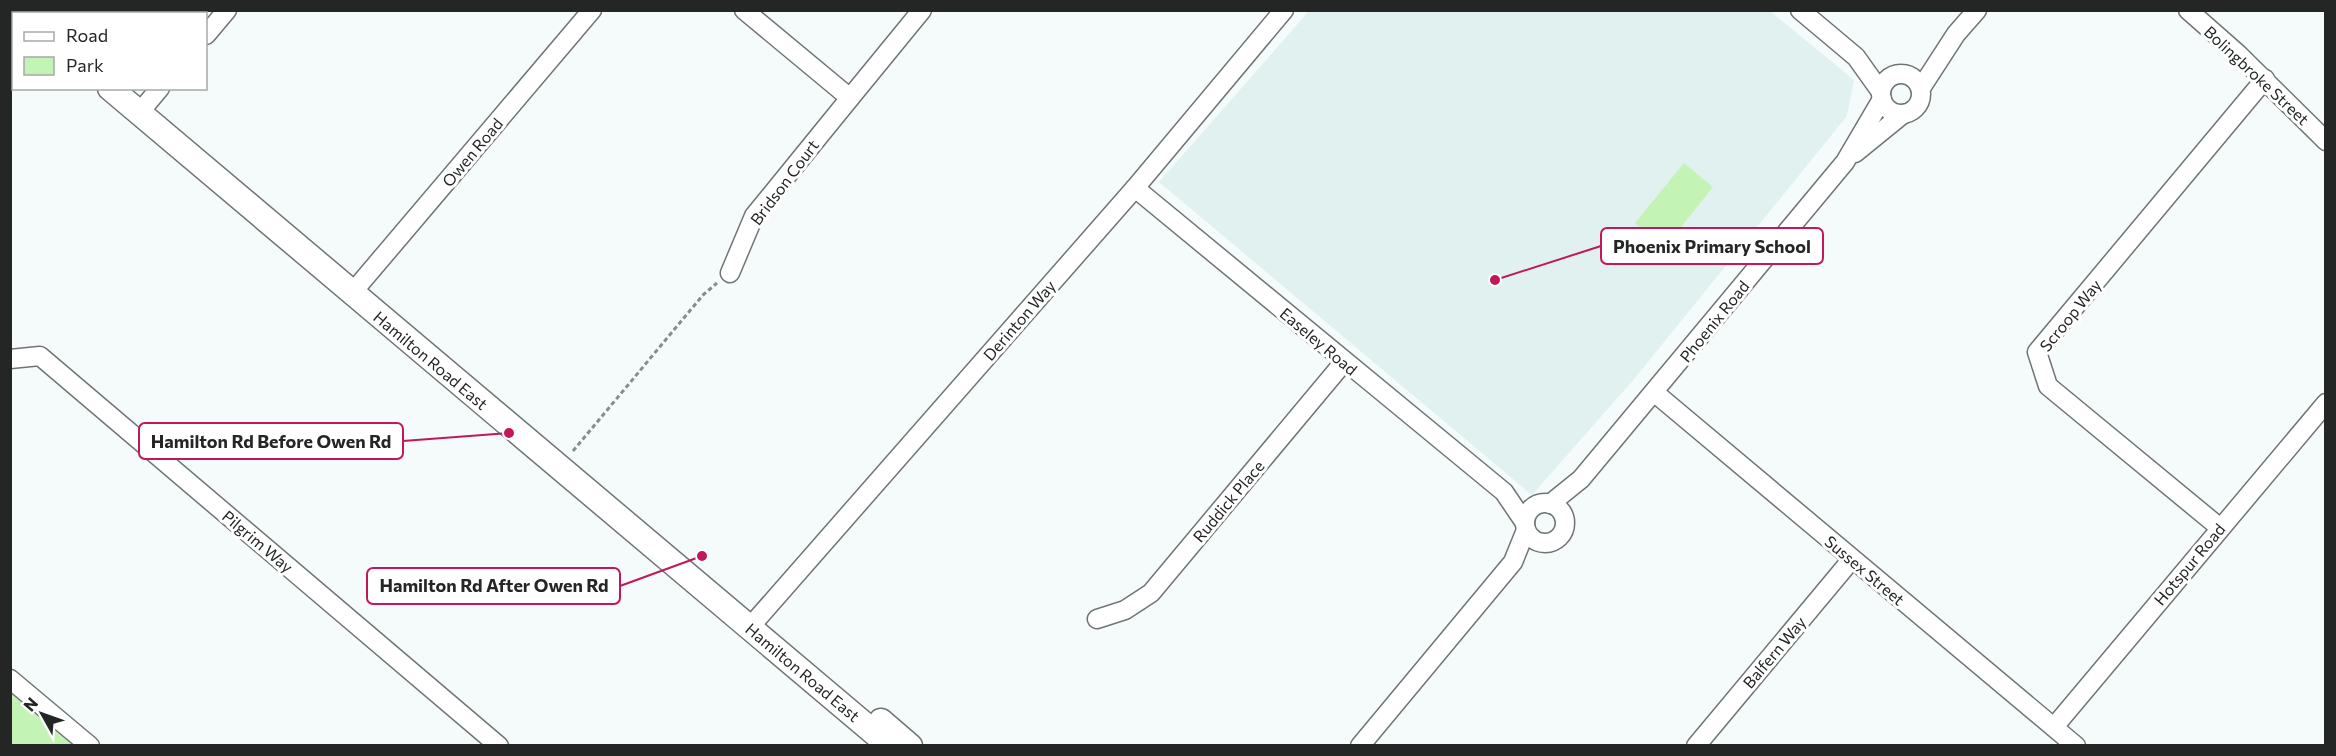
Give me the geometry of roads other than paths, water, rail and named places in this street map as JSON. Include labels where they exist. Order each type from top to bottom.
[{"type":"main road","name":"Hamilton Road East","points":[[117,90],[145,98],[356,288],[754,623],[910,746]]},
{"type":"main road","name":"Hamilton Road East","points":[[754,623],[890,746]]},
{"type":"street","points":[[207,34],[227,10]]},
{"type":"street","name":"Owen Road","points":[[356,288],[592,10]]},
{"type":"street","points":[[744,10],[850,98]]},
{"type":"street","name":"Bridson Court","points":[[730,273],[754,216],[922,10]]},
{"type":"street","name":"Derinton Way","points":[[754,623],[1135,188],[1284,10]]},
{"type":"street","points":[[1800,10],[1856,57],[1882,95],[1888,109],[1903,114],[1916,108],[1920,101],[1909,79],[1856,57]]},
{"type":"street","points":[[1882,95],[1885,82],[1909,79],[1956,34],[1977,10]]},
{"type":"street","name":"Bolingbroke Street","points":[[2188,10],[2265,79],[2325,141]]},
{"type":"street","name":"Scroop Way","points":[[2219,527],[2048,386],[2037,352],[2265,79]]},
{"type":"street","name":"Phoenix Road","points":[[1546,503],[1581,479],[1845,162],[1882,95]]},
{"type":"street","name":"Phoenix Road","points":[[1845,162],[1903,114]]},
{"type":"street","name":"Easeley Road","points":[[1135,188],[1504,492],[1525,526]]},
{"type":"street","name":"Pilgrim Way","points":[[10,359],[40,356],[499,746]]},
{"type":"street","name":"Ruddick Place","points":[[1097,619],[1125,610],[1151,593],[1344,362]]},
{"type":"street","name":"Sussex Street","points":[[1654,393],[2076,746]]},
{"type":"street","name":"Hotspur Road","points":[[2054,727],[2325,403]]},
{"type":"street","name":"Phoenix Road","points":[[1564,518],[1581,479]]},
{"type":"street","name":"Easeley Road","points":[[1504,492],[1546,503]]},
{"type":"street","points":[[1360,746],[1513,562],[1529,512],[1546,503],[1558,507],[1564,518],[1564,529],[1561,536],[1513,562]]},
{"type":"street","points":[[1525,526],[1532,539],[1546,544]]},
{"type":"street","name":"Balfern Way","points":[[1696,746],[1852,560]]},
{"type":"street","points":[[10,679],[90,746]]},
{"type":"place","name":"Phoenix Primary School","points":[[1495,280]]},
{"type":"place","name":"Hamilton Rd Before Owen Rd","points":[[509,433]]},
{"type":"place","name":"Hamilton Rd After Owen Rd","points":[[702,556]]}]
